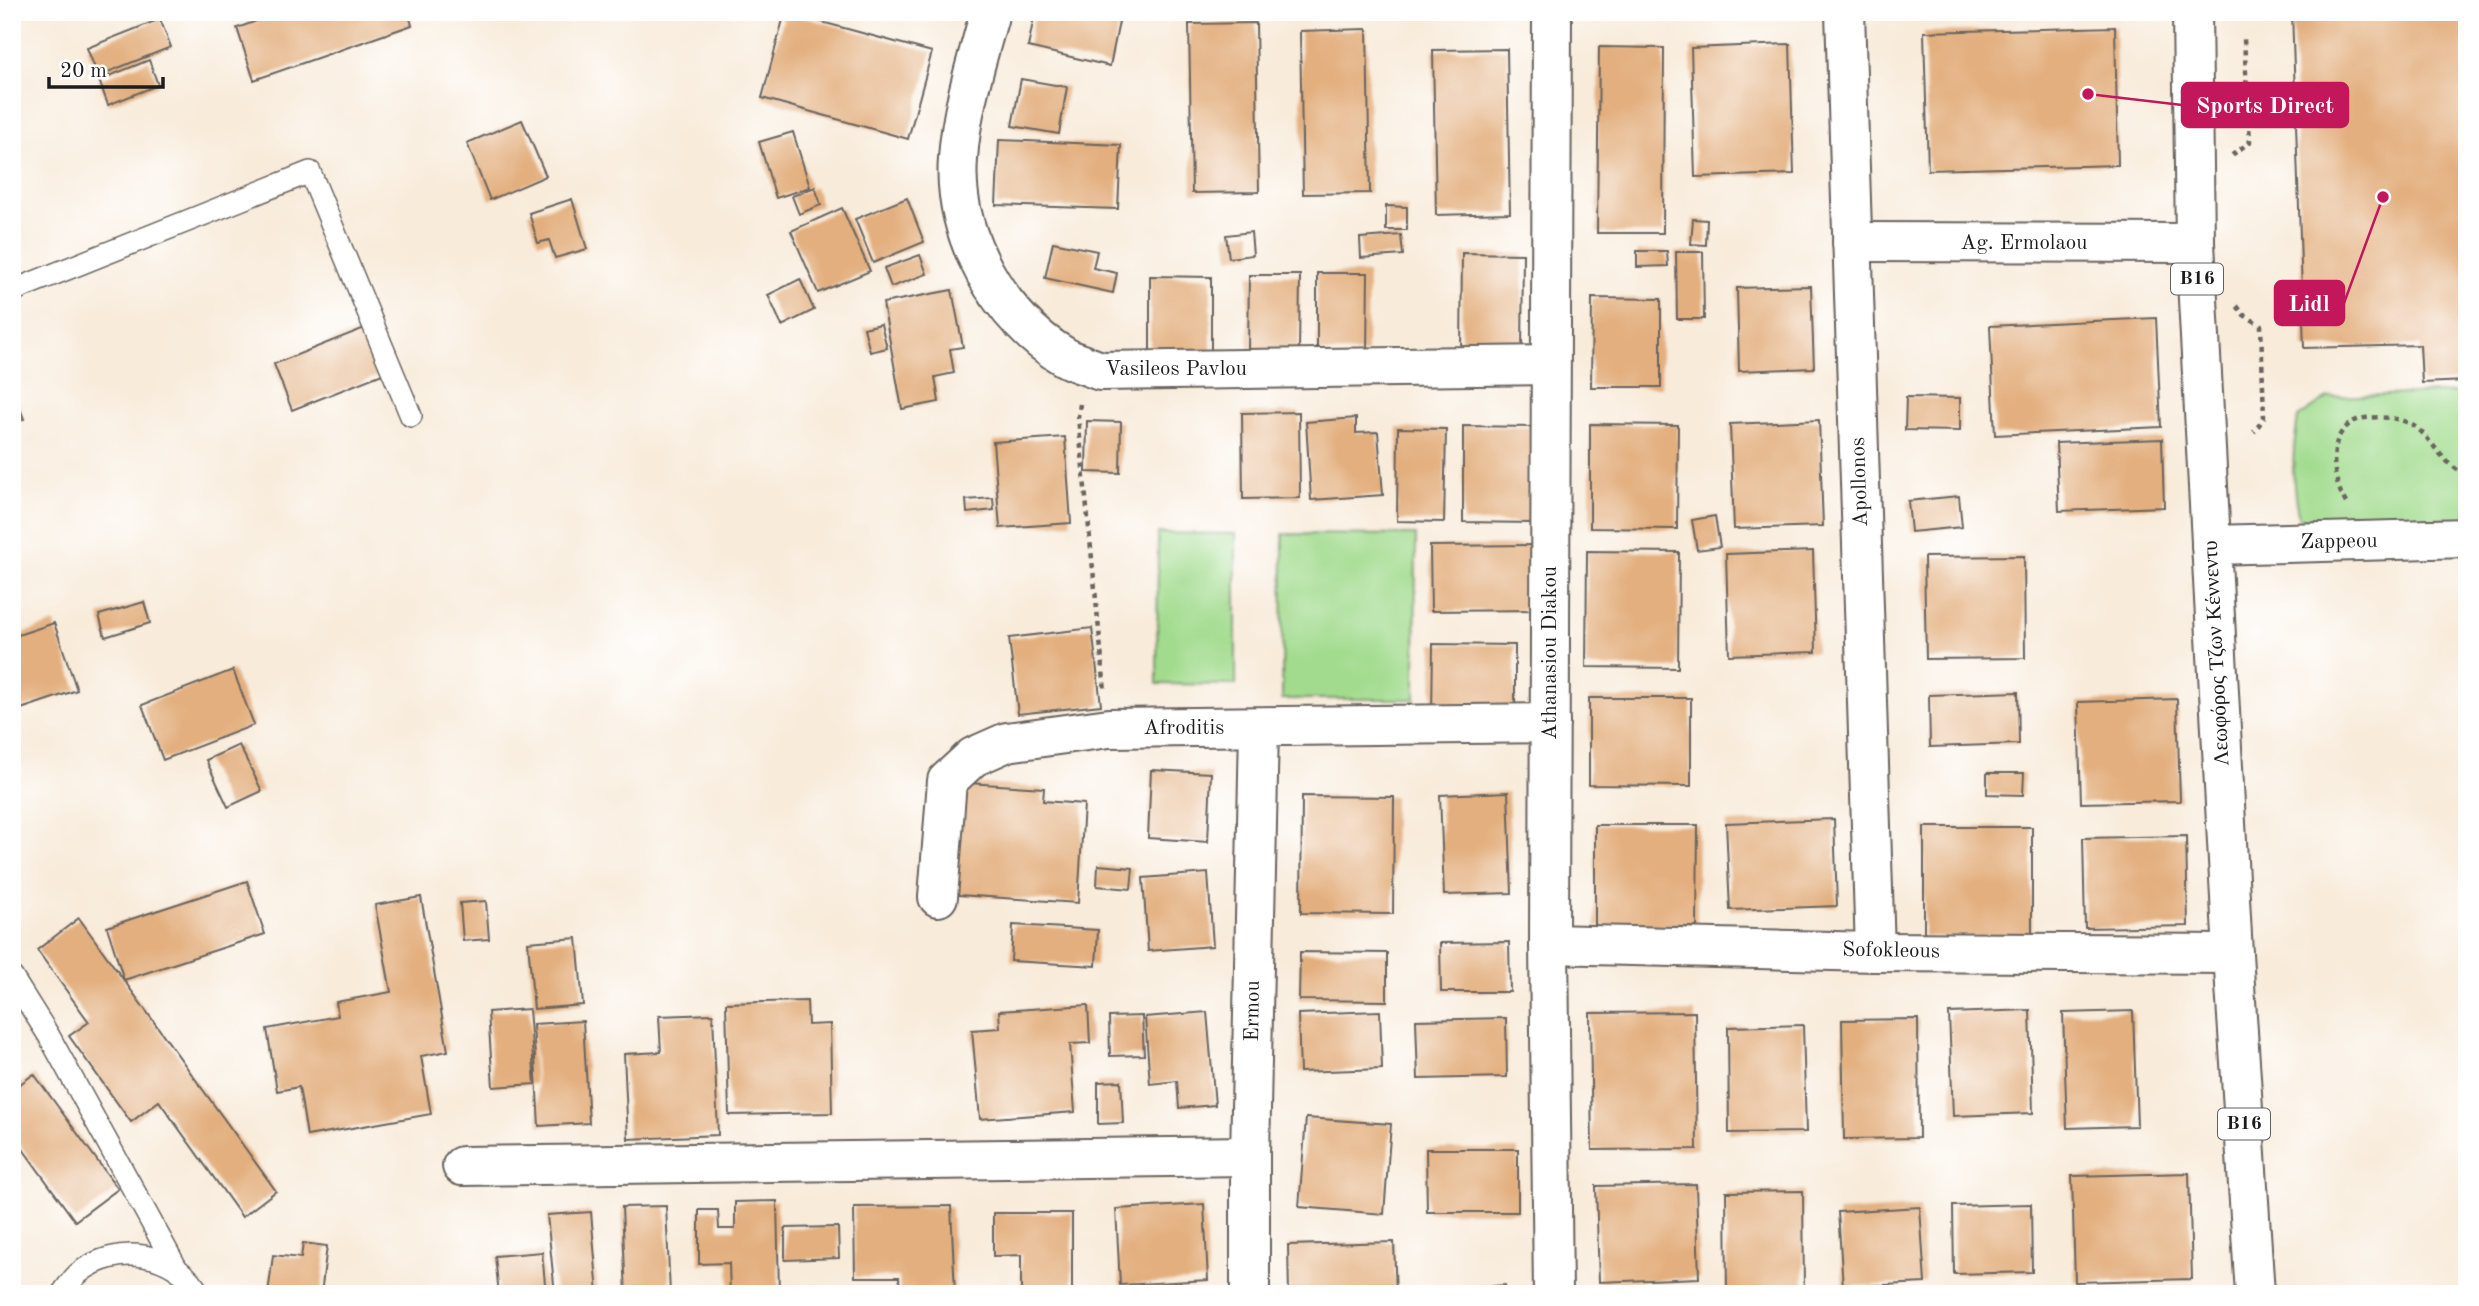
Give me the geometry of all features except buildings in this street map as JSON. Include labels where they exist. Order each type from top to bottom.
[{"type":"street","name":"Vasileos Pavlou","points":[[990,12],[966,103],[958,160],[960,196],[966,226],[986,275],[1009,312],[1036,337],[1067,358],[1100,371],[1550,365]]},
{"type":"street","name":"Athanasiou Diakou","points":[[1552,12],[1549,944],[1553,1294]]},
{"type":"street","name":"Apollonos","points":[[1845,12],[1875,952]]},
{"type":"street","name":"Λεωφόρος Τζων Κέννεντυ","points":[[2192,12],[2195,243],[2232,954],[2255,1294]]},
{"type":"street","name":"Ag. Ermolaou","points":[[1852,242],[2195,243]]},
{"type":"street","name":"Zappeou","points":[[2211,545],[2467,538]]},
{"type":"street","name":"Afroditis","points":[[937,897],[947,781],[973,757],[1007,742],[1108,728],[1550,723]]},
{"type":"street","name":"Ermou","points":[[1250,1294],[1250,1156],[1259,728]]},
{"type":"street","name":"Sofokleous","points":[[1549,944],[1875,952],[2232,954]]},
{"type":"street","points":[[462,1166],[1250,1156]]},
{"type":"lane","points":[[12,292],[310,172],[411,416]]},
{"type":"lane","points":[[12,976],[49,1036],[177,1269]]},
{"type":"lane","points":[[62,1294],[79,1273],[101,1260],[127,1254],[153,1257],[177,1269],[195,1286],[199,1294]]},
{"type":"path","points":[[2230,159],[2235,151],[2250,142],[2244,39]]},
{"type":"path","points":[[2231,297],[2244,315],[2261,325],[2264,418],[2254,432]]},
{"type":"path","points":[[1086,365],[1078,417],[1108,728]]},
{"type":"path","points":[[2352,514],[2340,494],[2333,467],[2337,439],[2344,428],[2360,419],[2393,417],[2408,422],[2423,433],[2458,471],[2467,476]]},
{"type":"green space","points":[[2467,392],[2467,522],[2347,525],[2299,518],[2293,468],[2298,418],[2329,397]]},
{"type":"green space","points":[[1158,533],[1236,534],[1236,685],[1157,684]]},
{"type":"green space","points":[[1283,534],[1416,535],[1415,699],[1282,699]]},
{"type":"place","name":"Sports Direct","points":[[2088,94]]},
{"type":"place","name":"Lidl","points":[[2383,197]]}]
